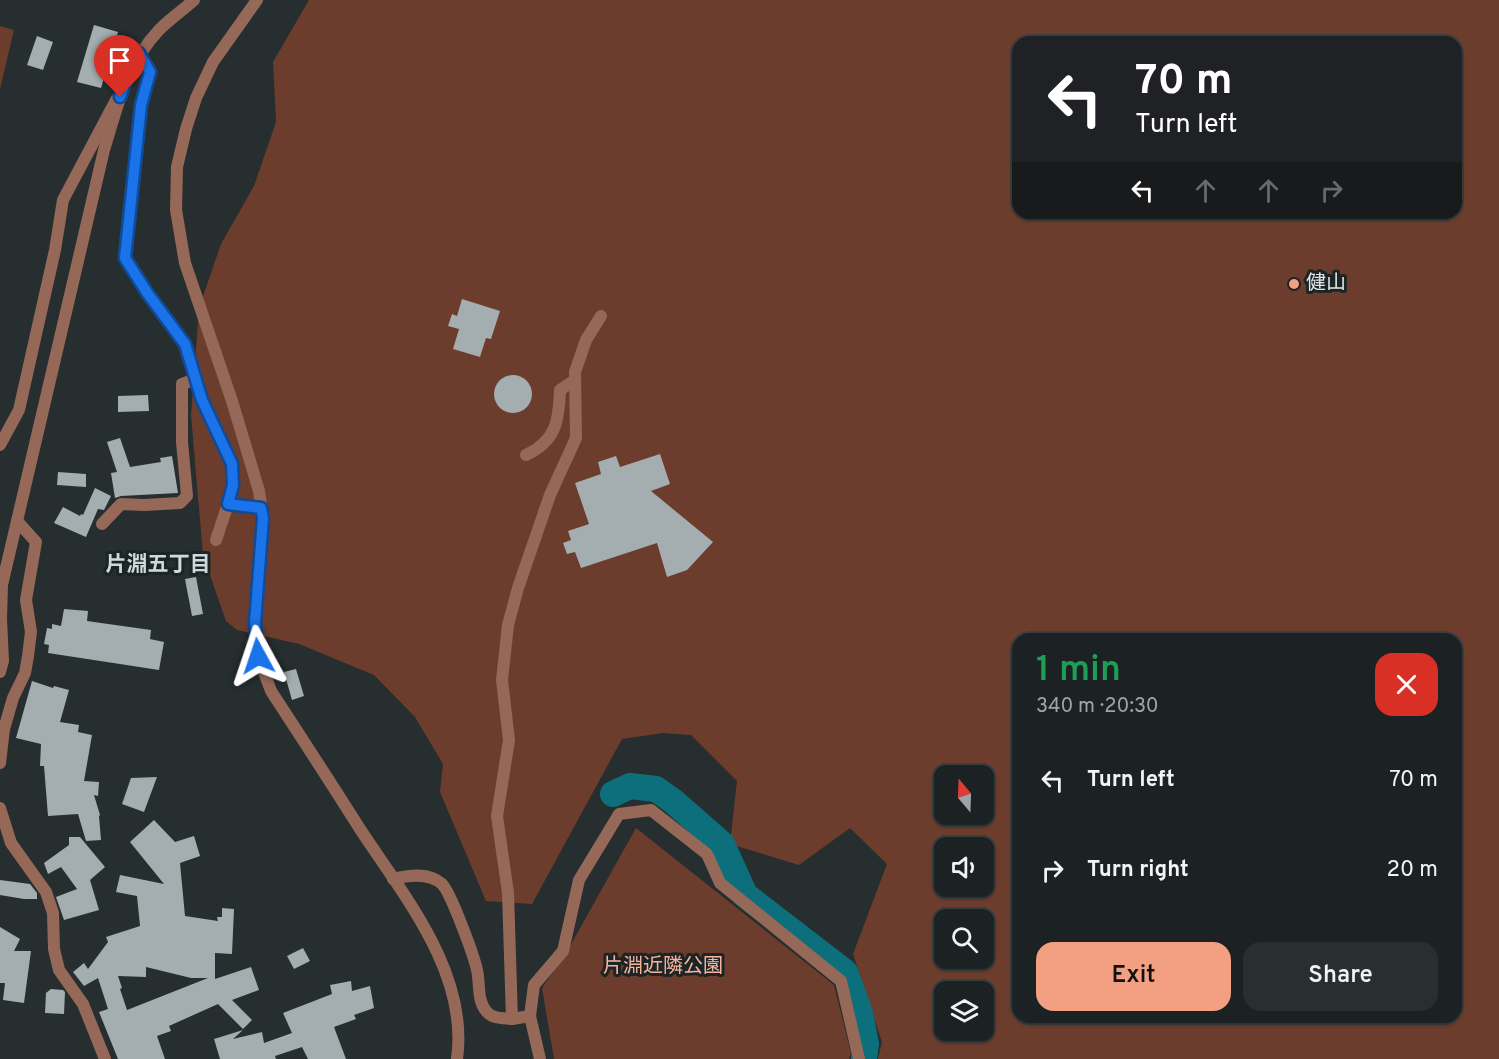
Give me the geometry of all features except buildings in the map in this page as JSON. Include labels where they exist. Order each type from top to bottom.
[{"type":"street","points":[[0,446],[19,410],[55,250],[63,200],[139,53],[160,28],[194,0]]},
{"type":"street","points":[[257,0],[213,62],[196,98],[177,167],[176,210],[185,263],[232,401],[259,491],[263,518],[255,623],[258,656],[271,691],[393,879],[438,954],[458,1022],[457,1059]]},
{"type":"street","points":[[139,53],[150,72],[141,105],[125,258],[185,344],[202,400],[232,464],[233,485],[216,540]]},
{"type":"street","points":[[0,672],[3,661],[2,585],[104,150],[126,80]]},
{"type":"street","points":[[512,1019],[508,893],[497,816],[509,740],[502,680],[508,625],[518,588],[550,495],[576,438],[575,380],[586,340],[601,315]]},
{"type":"street","points":[[102,524],[121,504],[180,503],[187,496],[182,442],[183,384],[196,380]]},
{"type":"street","points":[[526,455],[540,449],[555,430],[560,390],[575,380]]},
{"type":"street","points":[[228,504],[261,508]]},
{"type":"street","points":[[0,763],[4,729],[13,698],[25,673],[31,632],[26,600],[36,542],[16,521]]},
{"type":"street","points":[[0,808],[11,843],[46,892],[53,913],[54,949],[59,970],[83,1004],[105,1059]]},
{"type":"street","points":[[540,1059],[530,1016],[534,985],[563,951],[579,880],[619,814],[651,810],[707,854],[720,883],[841,981],[859,1059]]},
{"type":"street","points":[[393,879],[407,875],[421,876],[433,878],[443,885],[478,971],[480,997],[485,1011],[492,1017],[512,1019],[530,1016]]},
{"type":"green space","points":[[309,0],[1499,0],[1499,1059],[878,1059],[882,1042],[853,954],[887,864],[850,828],[799,865],[730,844],[737,781],[691,735],[663,733],[622,739],[532,904],[486,901],[440,792],[443,764],[415,717],[374,675],[299,644],[237,630],[226,621],[203,555],[191,415],[199,308],[221,244],[254,186],[276,122],[273,62]]},
{"type":"green space","points":[[0,26],[14,30],[0,89]]},
{"type":"green space","name":"片淵近隣公園","points":[[636,828],[834,985],[851,1053],[849,1059],[554,1059],[542,988],[565,955]]},
{"type":"waterway","points":[[613,794],[630,786],[656,789],[673,801],[722,844],[745,895],[845,972],[860,1013],[866,1044],[864,1059]]},
{"type":"place","name":"健山","points":[[1294,284]]},
{"type":"district","name":"片淵五丁目","points":[[158,565]]},
{"type":"route","points":[[120,97],[139,53],[150,72],[141,105],[125,258],[185,344],[202,400],[232,464],[233,485],[228,504],[261,508],[263,518],[255,623],[258,656]]}]
